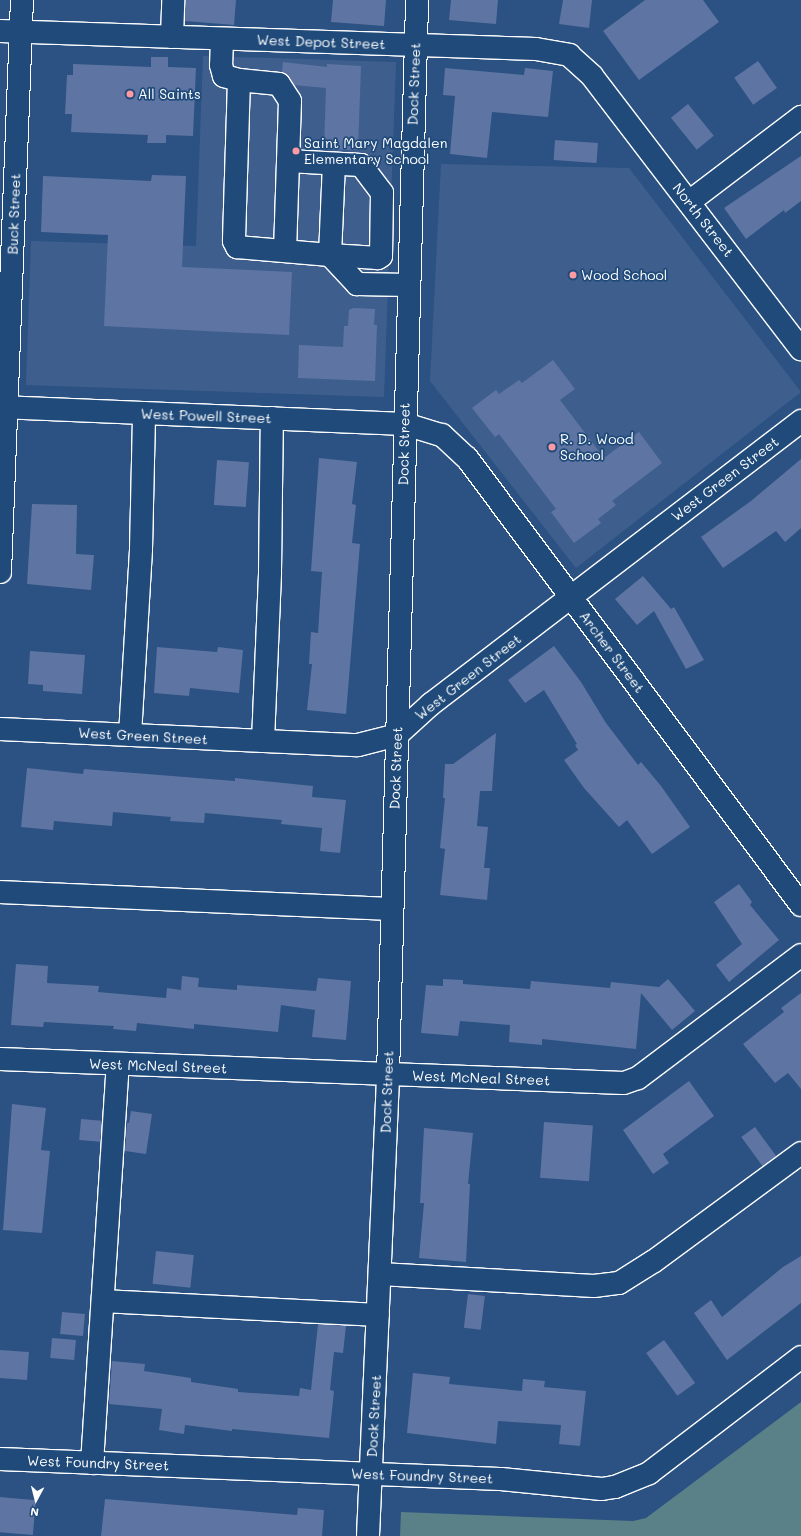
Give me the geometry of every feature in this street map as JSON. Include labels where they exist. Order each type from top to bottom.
[{"type":"street","name":"Buck Street","points":[[0,572],[10,32],[22,0]]},
{"type":"street","points":[[172,37],[173,0]]},
{"type":"street","name":"Dock Street","points":[[368,1536],[388,1075],[415,46],[418,0]]},
{"type":"street","name":"West Depot Street","points":[[10,32],[554,50],[569,54],[581,64],[604,91]]},
{"type":"street","points":[[222,39],[221,65],[224,76],[238,80],[279,84],[290,101],[285,251]]},
{"type":"street","points":[[238,80],[234,241],[237,247],[330,255],[381,256],[382,193],[361,165],[288,161]]},
{"type":"street","name":"North Street","points":[[604,91],[801,349]]},
{"type":"street","points":[[689,202],[801,117]]},
{"type":"street","points":[[334,164],[330,255],[357,284],[409,285]]},
{"type":"street","name":"West Powell Street","points":[[3,407],[405,424]]},
{"type":"street","points":[[130,735],[140,549],[144,413]]},
{"type":"street","points":[[263,741],[270,572],[272,418]]},
{"type":"street","name":"West Green Street","points":[[0,729],[358,745],[397,735],[431,704],[801,422]]},
{"type":"street","name":"Archer Street","points":[[405,424],[442,435],[463,453],[801,905]]},
{"type":"street","points":[[0,892],[392,909]]},
{"type":"street","name":"West McNeal Street","points":[[0,1059],[118,1065],[624,1083],[638,1078],[801,955]]},
{"type":"street","points":[[92,1463],[118,1065]]},
{"type":"street","points":[[380,1274],[594,1286],[619,1283],[654,1261],[801,1153]]},
{"type":"street","points":[[103,1301],[378,1315]]},
{"type":"street","name":"West Foundry Street","points":[[0,1459],[501,1479],[602,1489],[615,1487],[649,1472],[801,1358]]},
{"type":"shaded area","name":"Saint Mary Magdalen Elementary School","points":[[203,56],[396,62],[384,397],[26,385],[31,241],[196,246]]},
{"type":"shaded area","name":"Wood School","points":[[441,164],[629,168],[801,392],[576,568],[430,381]]},
{"type":"green space","points":[[801,1402],[801,1536],[400,1536],[401,1512],[633,1521],[646,1518]]},
{"type":"building","points":[[185,0],[236,0],[234,25],[185,21]]},
{"type":"building","points":[[333,0],[386,0],[384,26],[331,22]]},
{"type":"building","points":[[451,0],[498,0],[496,24],[449,20]]},
{"type":"building","points":[[563,0],[592,0],[589,28],[559,24]]},
{"type":"building","points":[[645,0],[703,0],[719,22],[639,80],[603,31]]},
{"type":"building","name":"All Saints","points":[[151,57],[168,57],[168,67],[196,68],[193,136],[166,135],[166,143],[147,143],[148,135],[71,132],[72,114],[65,114],[67,75],[73,75],[73,64],[151,67]]},
{"type":"building","points":[[758,61],[777,88],[753,105],[734,78]]},
{"type":"building","points":[[283,62],[327,67],[327,64],[361,66],[358,150],[324,149],[326,88],[294,85],[282,72]]},
{"type":"building","points":[[445,68],[524,75],[525,68],[553,71],[548,117],[492,112],[487,158],[450,154],[455,96],[443,95]]},
{"type":"building","points":[[688,104],[714,136],[697,150],[671,118]]},
{"type":"building","points":[[555,140],[598,143],[597,163],[554,160]]},
{"type":"building","points":[[801,156],[801,201],[785,213],[784,210],[746,239],[724,208]]},
{"type":"building","points":[[152,175],[186,176],[182,267],[292,272],[289,335],[104,326],[108,235],[41,232],[43,176],[151,181]]},
{"type":"building","points":[[353,308],[375,309],[374,325],[377,325],[375,381],[298,378],[299,345],[343,347],[344,326],[348,326],[349,310]]},
{"type":"building","name":"R. D. Wood School","points":[[553,360],[575,389],[560,400],[604,458],[639,432],[662,463],[612,501],[616,505],[598,519],[601,523],[574,543],[551,512],[556,509],[499,434],[495,437],[472,408],[496,390],[499,394],[519,380],[522,383]]},
{"type":"building","points":[[319,458],[357,462],[352,504],[356,505],[352,543],[360,544],[346,714],[307,710],[312,664],[309,664],[311,632],[318,633],[322,572],[311,571]]},
{"type":"building","points":[[801,459],[801,528],[785,542],[776,531],[723,568],[701,537],[751,501]]},
{"type":"building","points":[[217,460],[249,462],[246,507],[214,505]]},
{"type":"building","points":[[32,504],[77,505],[76,554],[94,555],[91,590],[27,584]]},
{"type":"building","points":[[643,576],[671,609],[674,607],[704,660],[686,669],[654,611],[637,625],[615,599]]},
{"type":"building","points":[[554,646],[581,682],[606,723],[638,765],[641,762],[661,786],[690,827],[652,854],[627,820],[619,827],[584,788],[564,760],[578,750],[575,745],[577,744],[544,690],[525,703],[508,680]]},
{"type":"building","points":[[157,647],[217,652],[218,647],[243,650],[239,693],[190,688],[189,696],[154,693]]},
{"type":"building","points":[[30,651],[85,655],[82,694],[43,691],[43,685],[28,684]]},
{"type":"building","points":[[496,733],[492,791],[480,791],[477,826],[488,827],[484,868],[490,868],[487,900],[440,895],[445,849],[440,848],[445,798],[443,798],[445,764],[453,764]]},
{"type":"building","points":[[27,768],[83,774],[84,769],[235,781],[235,778],[313,786],[312,797],[346,800],[340,853],[320,851],[322,828],[281,824],[282,820],[205,813],[204,823],[170,821],[171,817],[113,812],[112,826],[54,821],[53,830],[21,827]]},
{"type":"building","points":[[739,884],[752,902],[750,905],[779,940],[729,982],[716,965],[742,944],[714,902]]},
{"type":"building","points":[[16,964],[48,966],[47,983],[99,986],[98,992],[166,998],[167,988],[181,990],[182,976],[199,978],[198,987],[237,990],[237,985],[316,991],[318,978],[351,981],[346,1040],[312,1037],[315,1010],[281,1005],[278,1032],[194,1024],[194,1029],[137,1023],[136,1031],[113,1029],[114,1026],[44,1022],[43,1027],[11,1025]]},
{"type":"building","points":[[443,979],[463,980],[463,984],[530,989],[531,981],[610,988],[611,982],[659,987],[668,979],[695,1011],[672,1030],[641,993],[636,1049],[542,1039],[542,1045],[509,1042],[510,1025],[460,1021],[458,1036],[421,1033],[426,985],[443,986]]},
{"type":"building","points":[[801,993],[801,1089],[788,1073],[775,1083],[743,1044],[784,1012],[781,1008]]},
{"type":"building","points":[[689,1081],[714,1116],[663,1154],[669,1163],[653,1174],[623,1130]]},
{"type":"building","points":[[12,1104],[46,1108],[41,1150],[50,1151],[42,1233],[3,1230]]},
{"type":"building","points":[[131,1111],[152,1114],[146,1154],[125,1151],[127,1123],[129,1123]]},
{"type":"building","points":[[81,1119],[102,1121],[100,1142],[79,1140]]},
{"type":"building","points":[[544,1122],[593,1125],[589,1181],[540,1178]]},
{"type":"building","points":[[755,1127],[776,1156],[762,1166],[741,1137]]},
{"type":"building","points":[[424,1128],[473,1133],[468,1184],[470,1184],[466,1262],[419,1258],[424,1203],[420,1203]]},
{"type":"building","points":[[156,1251],[194,1255],[190,1288],[153,1284]]},
{"type":"building","points":[[801,1256],[801,1303],[727,1360],[694,1313],[711,1300],[722,1317],[783,1267]]},
{"type":"building","points":[[468,1294],[485,1296],[481,1330],[464,1328]]},
{"type":"building","points":[[62,1312],[85,1314],[83,1336],[60,1334]]},
{"type":"building","points":[[318,1324],[346,1326],[343,1353],[334,1352],[330,1390],[334,1391],[329,1438],[232,1429],[232,1431],[185,1425],[184,1434],[159,1430],[162,1409],[109,1404],[112,1361],[145,1364],[144,1371],[191,1378],[191,1382],[238,1389],[238,1392],[299,1396],[300,1388],[311,1390]]},
{"type":"building","points":[[52,1338],[76,1340],[74,1360],[50,1358]]},
{"type":"building","points":[[664,1340],[695,1383],[677,1396],[646,1353]]},
{"type":"building","points":[[0,1350],[29,1352],[27,1380],[0,1378]]},
{"type":"building","points":[[413,1373],[450,1377],[449,1384],[522,1391],[523,1379],[545,1381],[544,1387],[586,1391],[580,1446],[559,1444],[561,1425],[498,1421],[496,1444],[407,1433]]},
{"type":"building","points":[[0,1497],[36,1500],[33,1535],[0,1532]]},
{"type":"building","points":[[105,1499],[297,1515],[298,1508],[324,1510],[322,1536],[101,1536]]},
{"type":"place","name":"All Saints","points":[[130,94]]},
{"type":"place","name":"Saint Mary Magdalen Elementary School","points":[[296,151]]},
{"type":"place","name":"Wood School","points":[[573,275]]},
{"type":"place","name":"R. D. Wood School","points":[[552,447]]}]
